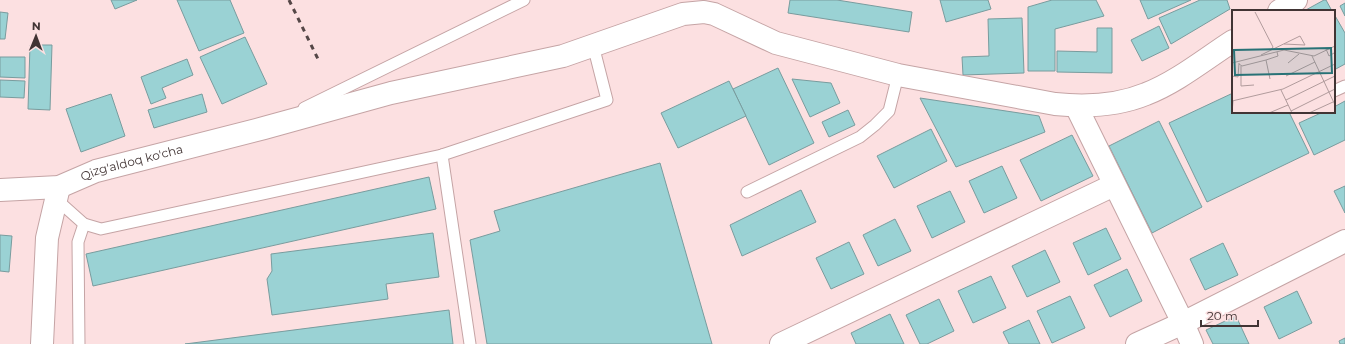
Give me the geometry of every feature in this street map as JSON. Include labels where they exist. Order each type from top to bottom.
[{"type":"street","points":[[1281,10],[1296,0]]},
{"type":"street","name":"Qizg'aldoq ko'cha","points":[[0,190],[57,193],[96,171],[264,128],[391,93],[563,56],[683,14],[704,12],[724,17],[776,43],[898,75],[1055,104],[1076,106],[1117,102],[1146,94],[1167,84],[1232,42]]},
{"type":"street","points":[[1076,106],[1192,344]]},
{"type":"street","points":[[781,344],[1114,185]]},
{"type":"street","points":[[42,344],[47,238],[57,193]]},
{"type":"street","points":[[1137,344],[1183,323],[1345,241]]},
{"type":"lane","points":[[264,128],[513,3],[524,0]]},
{"type":"lane","points":[[57,193],[84,224],[101,229],[442,155],[608,100],[593,45]]},
{"type":"lane","points":[[747,192],[860,137],[889,111],[898,75]]},
{"type":"lane","points":[[1335,91],[1345,86]]},
{"type":"lane","points":[[442,155],[470,344]]},
{"type":"lane","points":[[79,344],[78,242],[84,224]]},
{"type":"building","points":[[111,0],[137,0],[115,9]]},
{"type":"building","points":[[177,0],[230,0],[244,33],[199,51]]},
{"type":"building","points":[[790,0],[837,0],[912,12],[909,32],[788,13]]},
{"type":"building","points":[[940,0],[988,0],[991,9],[946,22]]},
{"type":"building","points":[[1052,0],[1096,0],[1104,16],[1055,29],[1055,71],[1028,71],[1028,7]]},
{"type":"building","points":[[1140,0],[1191,0],[1148,19]]},
{"type":"building","points":[[1200,0],[1227,0],[1230,9],[1171,44],[1159,18]]},
{"type":"building","points":[[1326,0],[1331,10],[1306,10]]},
{"type":"building","points":[[1345,3],[1345,16],[1340,6]]},
{"type":"building","points":[[0,12],[8,13],[5,39],[0,39]]},
{"type":"building","points":[[1335,16],[1345,33],[1345,64],[1335,69]]},
{"type":"building","points":[[1022,18],[1024,73],[963,75],[962,57],[989,56],[988,19]]},
{"type":"building","points":[[1159,26],[1169,48],[1142,61],[1131,40]]},
{"type":"building","points":[[1097,28],[1112,28],[1112,73],[1057,72],[1057,51],[1097,52]]},
{"type":"building","points":[[245,37],[267,84],[222,104],[200,57]]},
{"type":"building","points":[[30,45],[52,45],[50,110],[28,109]]},
{"type":"building","points":[[0,57],[25,57],[25,78],[0,77]]},
{"type":"building","points":[[187,59],[193,75],[162,88],[166,98],[151,104],[141,77]]},
{"type":"building","points":[[778,68],[814,143],[769,165],[733,89]]},
{"type":"building","points":[[792,79],[831,83],[840,103],[810,117]]},
{"type":"building","points":[[0,80],[25,81],[24,98],[0,97]]},
{"type":"building","points":[[729,81],[746,116],[678,148],[661,113]]},
{"type":"building","points":[[1232,93],[1232,113],[1289,113],[1309,153],[1207,202],[1169,123]]},
{"type":"building","points":[[111,94],[125,136],[81,152],[66,109]]},
{"type":"building","points":[[202,94],[207,112],[154,128],[148,110]]},
{"type":"building","points":[[920,98],[1039,116],[1045,132],[956,167]]},
{"type":"building","points":[[1345,101],[1345,140],[1314,155],[1299,123],[1321,113],[1335,113],[1335,106]]},
{"type":"building","points":[[848,110],[855,125],[829,137],[822,122]]},
{"type":"building","points":[[1159,121],[1202,207],[1152,233],[1109,146]]},
{"type":"building","points":[[931,129],[947,161],[894,188],[877,156]]},
{"type":"building","points":[[1072,135],[1093,176],[1041,201],[1020,160]]},
{"type":"building","points":[[660,163],[712,344],[487,344],[470,240],[500,231],[494,211]]},
{"type":"building","points":[[1002,166],[1017,198],[984,213],[969,181]]},
{"type":"building","points":[[429,177],[436,209],[93,286],[86,254]]},
{"type":"building","points":[[1345,186],[1345,213],[1334,191]]},
{"type":"building","points":[[801,190],[816,222],[742,256],[730,225]]},
{"type":"building","points":[[950,191],[965,222],[932,238],[917,206]]},
{"type":"building","points":[[895,219],[911,251],[878,266],[863,235]]},
{"type":"building","points":[[1106,228],[1121,259],[1088,275],[1073,243]]},
{"type":"building","points":[[433,233],[439,277],[386,284],[388,299],[272,315],[267,279],[272,271],[271,254]]},
{"type":"building","points":[[0,235],[12,236],[9,272],[0,271]]},
{"type":"building","points":[[849,242],[864,274],[831,289],[816,258]]},
{"type":"building","points":[[1223,243],[1238,275],[1205,290],[1190,259]]},
{"type":"building","points":[[1045,250],[1060,282],[1027,297],[1012,266]]},
{"type":"building","points":[[1127,269],[1142,301],[1110,317],[1094,285]]},
{"type":"building","points":[[991,276],[1006,308],[973,323],[958,291]]},
{"type":"building","points":[[1297,291],[1312,323],[1279,339],[1264,307]]},
{"type":"building","points":[[1070,296],[1085,328],[1052,343],[1037,311]]},
{"type":"building","points":[[939,299],[954,331],[927,344],[920,344],[906,315]]},
{"type":"building","points":[[449,310],[453,344],[185,344]]},
{"type":"building","points":[[890,314],[904,344],[856,344],[851,333]]},
{"type":"building","points":[[1236,316],[1249,344],[1213,344],[1206,330]]},
{"type":"building","points":[[1029,320],[1040,344],[1009,344],[1003,332]]},
{"type":"building","points":[[1345,338],[1345,344],[1340,344],[1339,341]]},
{"type":"railway","points":[[289,0],[318,59]]}]
